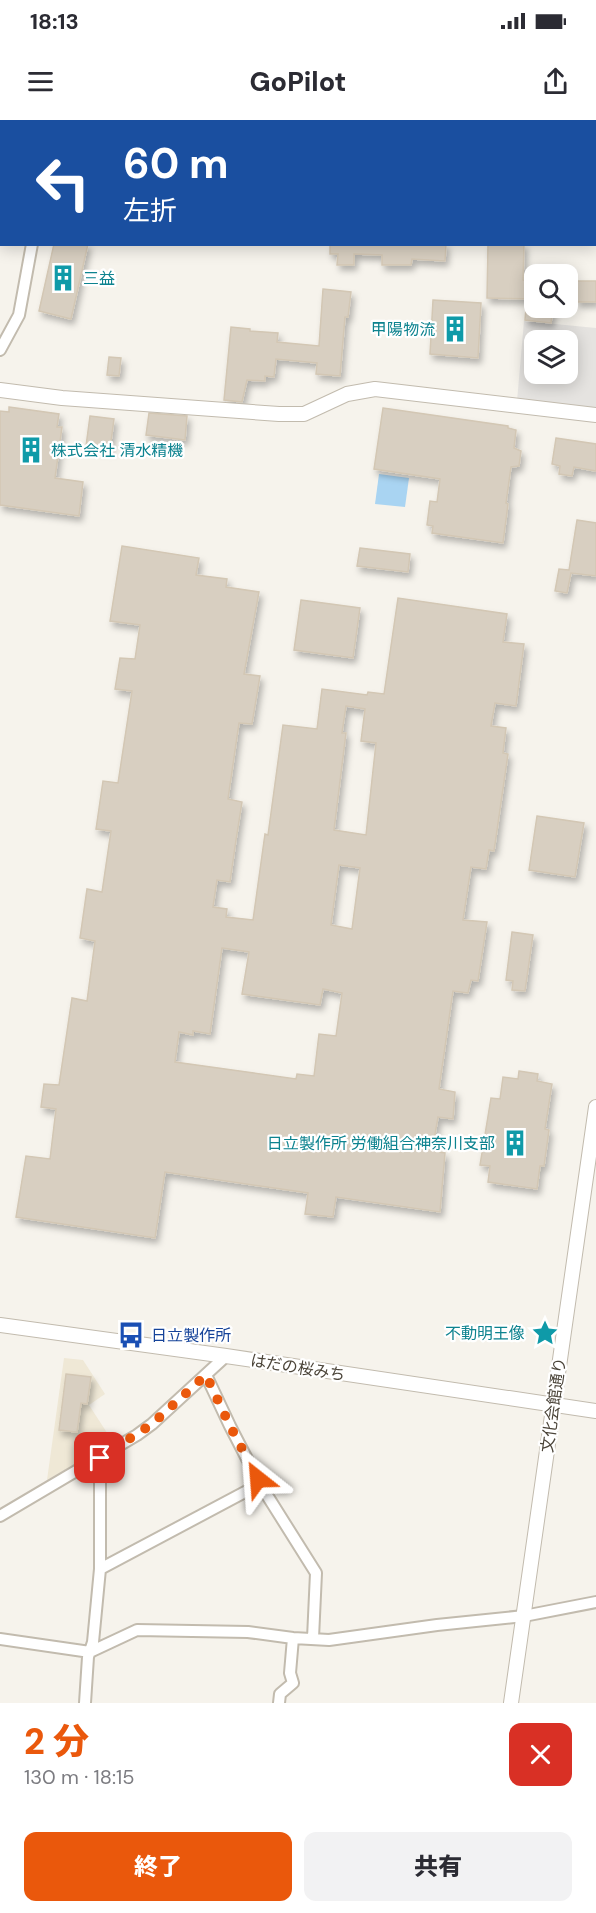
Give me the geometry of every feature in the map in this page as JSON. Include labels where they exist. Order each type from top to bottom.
[{"type":"street","points":[[0,350],[19,315],[32,246]]},
{"type":"street","points":[[0,390],[62,398],[304,414],[347,394],[375,389],[596,415]]},
{"type":"street","name":"文化会館通り","points":[[511,1703],[596,1107]]},
{"type":"street","name":"はだの桜みち","points":[[0,1325],[596,1411]]},
{"type":"street","points":[[0,1516],[100,1458],[152,1424],[226,1356]]},
{"type":"street","points":[[206,1375],[261,1484],[316,1573],[313,1638]]},
{"type":"street","points":[[85,1703],[100,1569],[100,1458]]},
{"type":"street","points":[[100,1569],[261,1484]]},
{"type":"street","points":[[0,1639],[90,1652],[137,1630],[248,1632],[293,1638],[346,1639],[524,1616],[596,1602]]},
{"type":"street","points":[[279,1703],[280,1694],[292,1683],[290,1673],[293,1638]]},
{"type":"shaded area","points":[[524,321],[596,328],[596,408],[517,401]]},
{"type":"shaded area","points":[[64,1358],[83,1360],[105,1394],[89,1405],[113,1442],[47,1480]]},
{"type":"water","points":[[379,474],[409,478],[405,507],[375,504]]},
{"type":"building","name":"三益","points":[[54,246],[88,246],[71,319],[39,311]]},
{"type":"building","points":[[330,246],[446,246],[445,261],[412,259],[411,265],[382,265],[382,255],[354,254],[354,265],[337,265],[338,254],[330,254]]},
{"type":"building","points":[[488,246],[524,246],[524,299],[487,298]]},
{"type":"building","points":[[578,281],[596,281],[596,302],[578,302]]},
{"type":"building","points":[[323,289],[351,292],[348,317],[345,317],[340,376],[316,374],[317,363],[276,359],[274,377],[265,376],[265,381],[247,380],[242,402],[224,400],[231,327],[278,333],[277,342],[319,346]]},
{"type":"building","name":"甲陽物流","points":[[433,300],[481,303],[478,358],[430,354]]},
{"type":"building","points":[[525,318],[552,318],[551,323],[525,320]]},
{"type":"building","points":[[109,357],[121,358],[119,376],[107,375]]},
{"type":"building","name":"株式会社 清水精機","points":[[9,407],[59,414],[57,427],[62,427],[55,478],[83,482],[79,516],[0,505],[0,411],[9,412]]},
{"type":"building","points":[[383,408],[508,426],[516,430],[514,448],[521,451],[519,466],[511,467],[503,543],[432,533],[433,526],[427,525],[430,501],[437,502],[440,479],[374,469]]},
{"type":"building","points":[[149,413],[187,416],[185,440],[146,435]]},
{"type":"building","points":[[90,416],[114,419],[110,449],[86,446]]},
{"type":"building","points":[[556,438],[596,444],[596,471],[574,467],[572,476],[559,474],[560,466],[552,464]]},
{"type":"building","points":[[577,520],[596,523],[596,576],[571,573],[567,593],[555,591],[559,569],[569,570]]},
{"type":"building","points":[[122,546],[199,558],[196,575],[227,579],[226,587],[259,592],[244,674],[260,676],[252,724],[239,723],[228,799],[242,802],[230,882],[217,880],[213,907],[227,909],[226,917],[253,920],[265,834],[268,835],[283,725],[317,729],[322,689],[367,695],[368,692],[384,694],[398,598],[507,614],[503,642],[524,644],[516,706],[495,703],[491,726],[506,728],[503,753],[508,754],[494,851],[489,850],[486,869],[471,867],[463,920],[487,922],[478,981],[471,980],[468,993],[453,991],[439,1089],[455,1092],[453,1119],[438,1117],[432,1151],[445,1153],[440,1212],[336,1197],[333,1217],[305,1214],[308,1193],[165,1172],[155,1238],[16,1217],[26,1156],[50,1159],[56,1109],[41,1107],[44,1084],[59,1085],[72,998],[87,1001],[95,941],[80,938],[87,889],[102,892],[111,831],[96,829],[103,781],[118,783],[132,691],[115,689],[120,658],[135,659],[140,625],[110,621]],"holes":[[[346,706],[365,709],[361,741],[376,743],[366,835],[334,830],[346,733],[342,733]],[[339,865],[360,868],[352,929],[331,925]],[[222,948],[249,952],[242,994],[320,1005],[323,989],[342,993],[336,1036],[319,1034],[314,1076],[297,1074],[296,1079],[175,1062],[179,1032],[193,1035],[193,1031],[210,1034]]]},
{"type":"building","points":[[360,548],[410,554],[408,572],[357,566]]},
{"type":"building","points":[[301,600],[360,608],[353,658],[294,650]]},
{"type":"building","points":[[537,816],[584,823],[575,877],[529,870]]},
{"type":"building","points":[[512,932],[533,935],[525,991],[512,990],[513,981],[506,980]]},
{"type":"building","name":"日立製作所 労働組合神奈川支部","points":[[519,1071],[538,1074],[537,1081],[552,1084],[545,1129],[549,1130],[544,1166],[540,1166],[537,1189],[488,1182],[490,1166],[480,1165],[491,1098],[500,1099],[503,1077],[518,1079]]},
{"type":"building","points":[[66,1374],[91,1377],[87,1404],[81,1403],[77,1432],[59,1430]]},
{"type":"place","name":"三益","points":[[63,278]]},
{"type":"place","name":"甲陽物流","points":[[455,329]]},
{"type":"place","name":"株式会社 清水精機","points":[[31,450]]},
{"type":"place","name":"日立製作所 労働組合神奈川支部","points":[[515,1143]]},
{"type":"place","name":"不動明王像","points":[[545,1333]]},
{"type":"place","name":"日立製作所","points":[[131,1335]]},
{"type":"route","points":[[100,1458],[152,1424],[206,1375],[258,1479]]}]
